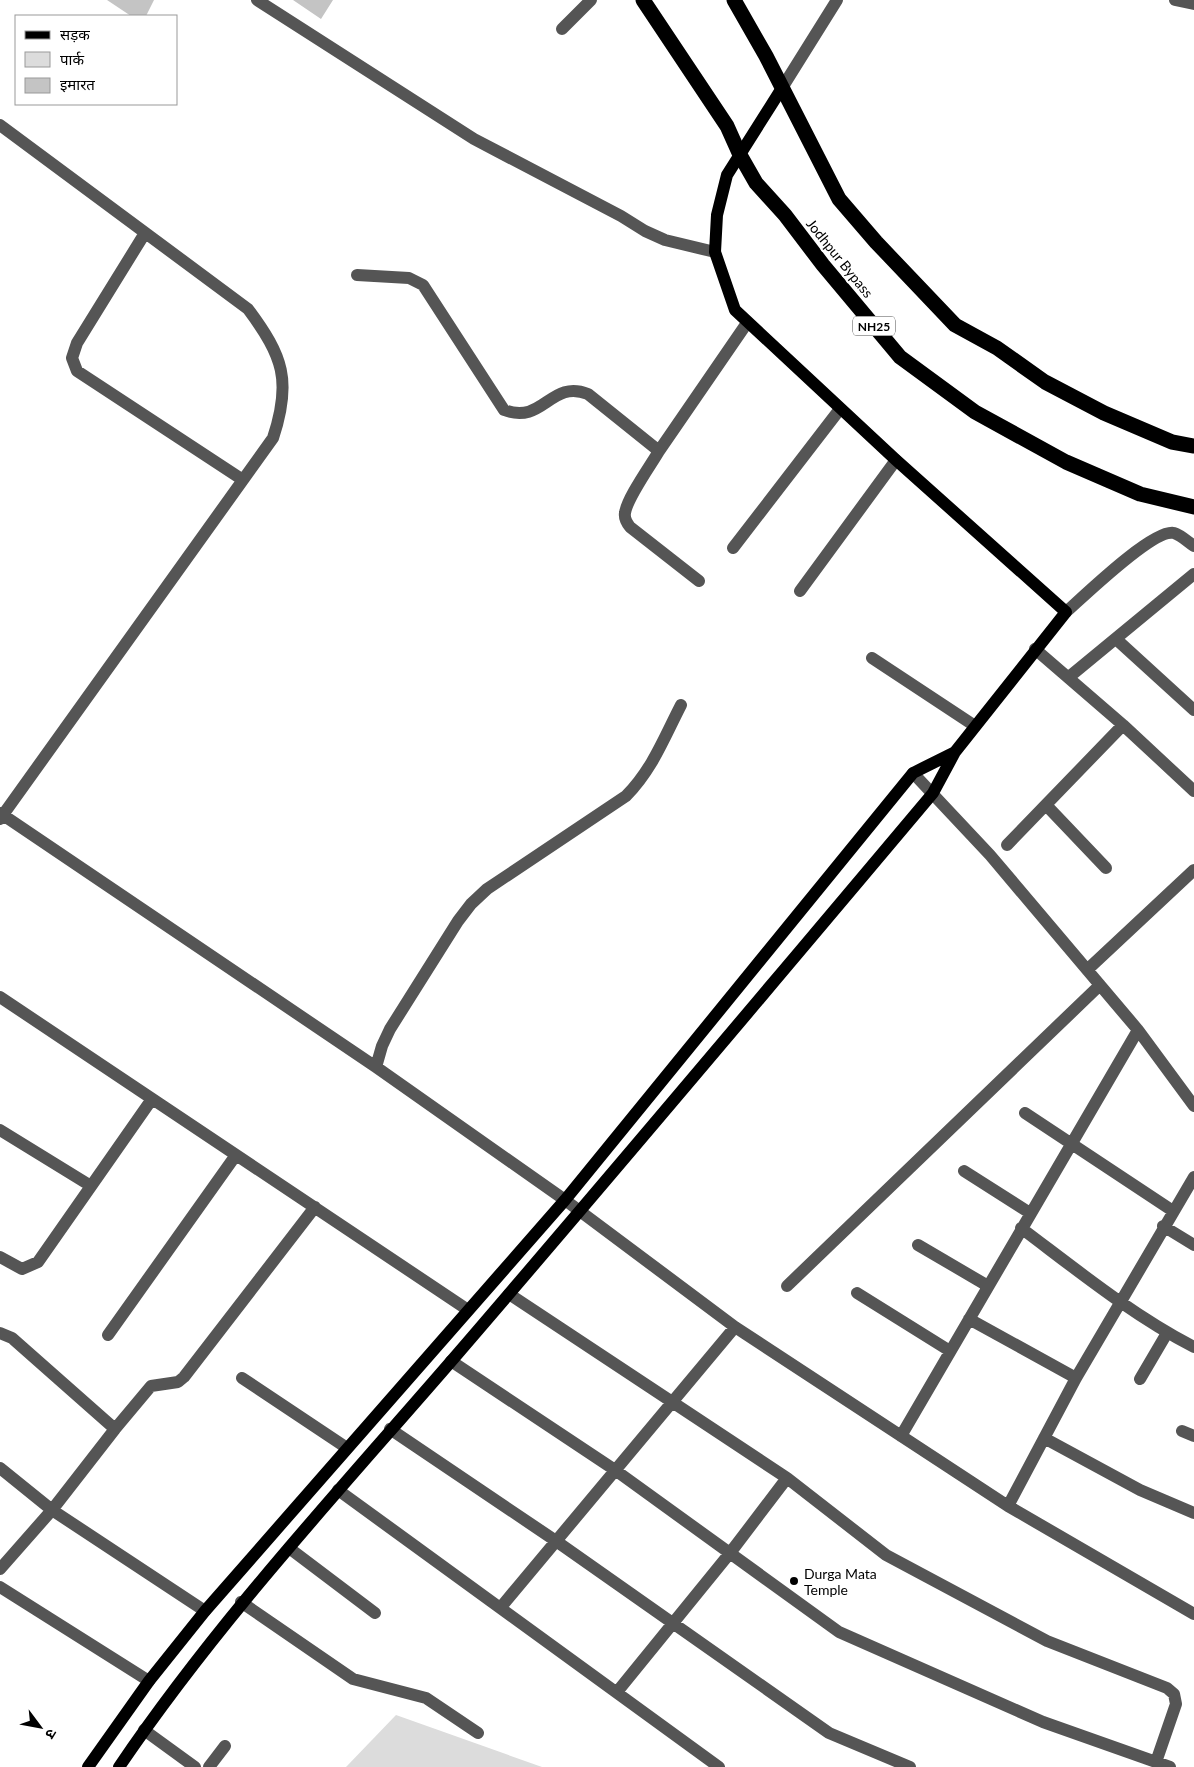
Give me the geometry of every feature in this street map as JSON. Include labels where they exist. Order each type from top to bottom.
[{"type":"highway","name":"Jodhpur Bypass","points":[[643,0],[726,126],[756,183],[785,215],[823,265],[900,357],[974,412],[1066,462],[1140,494],[1194,507]]},
{"type":"highway","points":[[734,0],[839,198],[876,242],[955,325],[997,348],[1045,382],[1104,413],[1172,442],[1194,446]]},
{"type":"main road","points":[[118,1767],[241,1602],[580,1213],[933,793],[955,752],[1066,612],[896,460],[735,310],[715,252],[717,215],[727,176],[782,88]]},
{"type":"main road","points":[[88,1767],[149,1681],[205,1611],[565,1200],[913,772],[955,752]]},
{"type":"street","points":[[257,0],[474,139],[621,216],[645,231],[666,240],[715,252]]},
{"type":"street","points":[[562,29],[591,0]]},
{"type":"street","points":[[782,88],[837,0]]},
{"type":"street","points":[[1175,0],[1194,4]]},
{"type":"street","points":[[0,126],[248,309],[263,330],[279,360],[284,386],[281,414],[273,438],[1,816],[376,1068],[565,1200],[735,1327],[1008,1506],[1194,1614]]},
{"type":"street","points":[[145,233],[77,343],[72,358],[77,371],[243,480]]},
{"type":"street","points":[[357,275],[409,278],[424,286],[504,410],[516,415],[529,414],[564,391],[577,390],[588,394],[659,451]]},
{"type":"street","points":[[699,581],[630,527],[624,514],[659,451],[748,323]]},
{"type":"street","points":[[733,548],[840,408]]},
{"type":"street","points":[[800,591],[896,460]]},
{"type":"street","points":[[1066,612],[1150,540],[1168,533],[1176,533],[1194,546]]},
{"type":"street","points":[[1069,678],[1194,574]]},
{"type":"street","points":[[1116,639],[1194,710]]},
{"type":"street","points":[[1035,649],[1123,725],[1194,791]]},
{"type":"street","points":[[872,658],[975,726]]},
{"type":"street","points":[[376,1068],[382,1046],[390,1029],[458,921],[471,904],[495,883],[626,796],[640,782],[652,764],[681,705]]},
{"type":"street","points":[[1007,845],[1123,725]]},
{"type":"street","points":[[913,772],[990,855],[1138,1030],[1194,1106]]},
{"type":"street","points":[[1046,805],[1106,868]]},
{"type":"street","points":[[1087,970],[1194,870]]},
{"type":"street","points":[[787,1286],[1100,985]]},
{"type":"street","points":[[0,997],[468,1310]]},
{"type":"street","points":[[901,1436],[1138,1030]]},
{"type":"street","points":[[0,1257],[22,1269],[38,1262],[152,1099]]},
{"type":"street","points":[[1025,1113],[1071,1142],[1172,1212]]},
{"type":"street","points":[[0,1130],[91,1186]]},
{"type":"street","points":[[108,1335],[236,1155]]},
{"type":"street","points":[[964,1171],[1030,1213]]},
{"type":"street","points":[[1008,1506],[1076,1378],[1194,1177]]},
{"type":"street","points":[[0,1569],[52,1510],[151,1386],[178,1382],[184,1377],[315,1207]]},
{"type":"street","points":[[1164,1226],[1194,1245]]},
{"type":"street","points":[[1022,1228],[1121,1302],[1167,1333],[1194,1347]]},
{"type":"street","points":[[918,1244],[988,1286]]},
{"type":"street","points":[[857,1293],[950,1350]]},
{"type":"street","points":[[509,1294],[787,1478],[886,1555],[1047,1641],[1167,1688],[1174,1694],[1176,1704],[1156,1762]]},
{"type":"street","points":[[969,1319],[1076,1378]]},
{"type":"street","points":[[501,1607],[735,1327]]},
{"type":"street","points":[[0,1333],[12,1338],[115,1429]]},
{"type":"street","points":[[1140,1379],[1167,1333]]},
{"type":"street","points":[[451,1361],[615,1470],[839,1632],[1044,1722],[1170,1767]]},
{"type":"street","points":[[242,1378],[347,1448]]},
{"type":"street","points":[[390,1429],[556,1541],[829,1732],[888,1763],[910,1767]]},
{"type":"street","points":[[1182,1431],[1194,1436]]},
{"type":"street","points":[[1044,1438],[1140,1490],[1194,1513]]},
{"type":"street","points":[[0,1468],[52,1510],[205,1611]]},
{"type":"street","points":[[617,1692],[730,1553],[787,1478]]},
{"type":"street","points":[[338,1490],[719,1767]]},
{"type":"street","points":[[289,1548],[375,1613]]},
{"type":"street","points":[[0,1587],[149,1681]]},
{"type":"street","points":[[241,1602],[353,1680],[426,1698],[478,1733]]},
{"type":"street","points":[[144,1730],[195,1767]]},
{"type":"street","points":[[209,1767],[225,1746]]},
{"type":"green space","points":[[396,1715],[542,1767],[346,1767]]},
{"type":"building","points":[[107,0],[154,0],[146,15],[130,15]]},
{"type":"building","points":[[293,0],[333,0],[321,19]]},
{"type":"place","name":"Durga Mata Temple","points":[[794,1581]]}]
